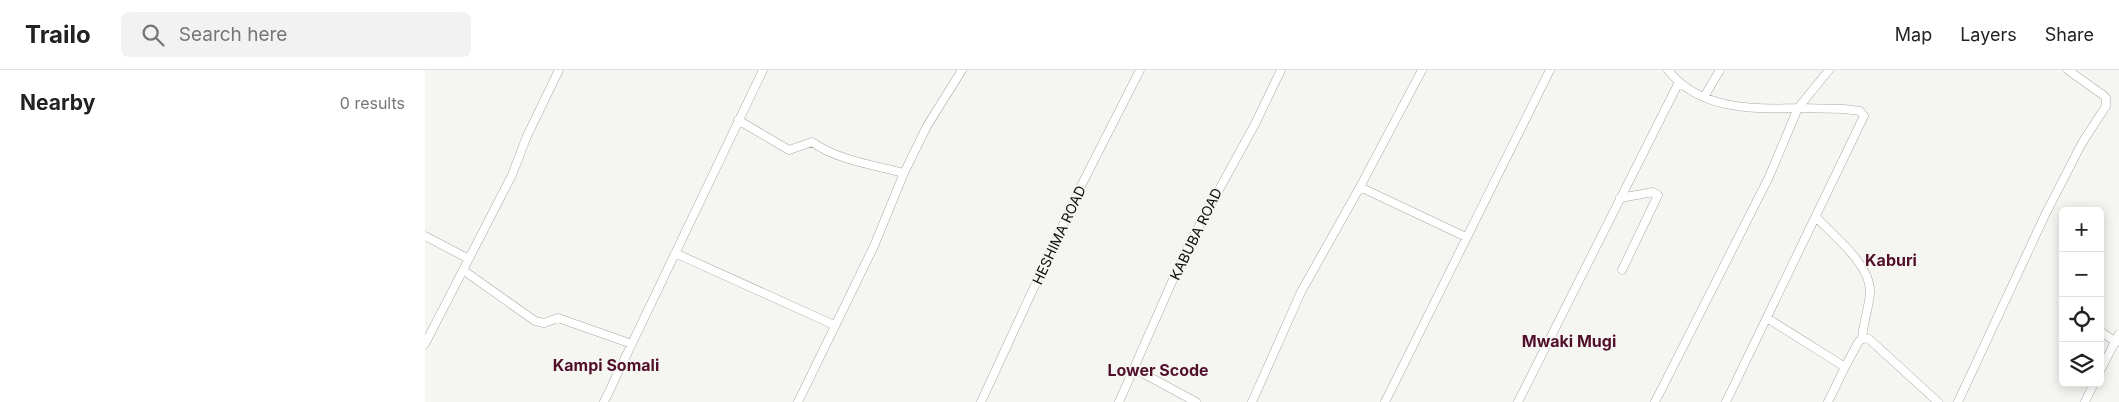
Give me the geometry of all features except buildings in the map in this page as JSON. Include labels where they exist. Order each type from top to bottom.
[{"type":"street","points":[[425,344],[511,175],[527,136],[559,70]]},
{"type":"street","points":[[605,402],[763,70]]},
{"type":"street","points":[[798,402],[874,246],[903,173],[927,126],[962,70]]},
{"type":"street","name":"HESHIMA ROAD","points":[[981,402],[1080,188],[1141,70]]},
{"type":"street","name":"KABUBA ROAD","points":[[1119,402],[1186,250],[1255,124],[1281,70]]},
{"type":"street","points":[[1252,402],[1301,292],[1360,187],[1422,70]]},
{"type":"street","points":[[1385,402],[1550,70]]},
{"type":"street","points":[[1668,70],[1678,84],[1729,107],[1844,109],[1864,114],[1726,402]]},
{"type":"street","points":[[1704,97],[1720,70]]},
{"type":"street","points":[[1655,402],[1769,178],[1798,108],[1829,70]]},
{"type":"street","points":[[1958,402],[2045,215],[2082,143],[2106,106],[2106,98],[2103,95],[2068,70]]},
{"type":"street","points":[[1517,402],[1678,84]]},
{"type":"street","points":[[738,120],[789,150],[812,142],[827,151],[903,173]]},
{"type":"street","points":[[1360,187],[1466,237]]},
{"type":"street","points":[[1620,198],[1653,192],[1659,195],[1622,270]]},
{"type":"street","points":[[1816,217],[1857,260],[1867,276],[1870,292],[1862,339],[1845,367],[1829,402]]},
{"type":"street","points":[[425,236],[469,259]]},
{"type":"street","points":[[675,253],[835,325]]},
{"type":"street","points":[[463,270],[535,321],[544,323],[558,318],[633,344]]},
{"type":"street","points":[[1767,318],[1845,367]]},
{"type":"street","points":[[2104,333],[2117,338],[2104,363]]},
{"type":"street","points":[[1862,339],[1869,339],[1938,402]]},
{"type":"street","points":[[1135,369],[1197,402]]},
{"type":"street","points":[[2085,402],[2092,387]]},
{"type":"district","name":"Kaburi","points":[[1891,260]]},
{"type":"district","name":"Mwaki Mugi","points":[[1569,341]]},
{"type":"district","name":"Kampi Somali","points":[[606,365]]},
{"type":"district","name":"Lower Scode","points":[[1158,370]]}]
